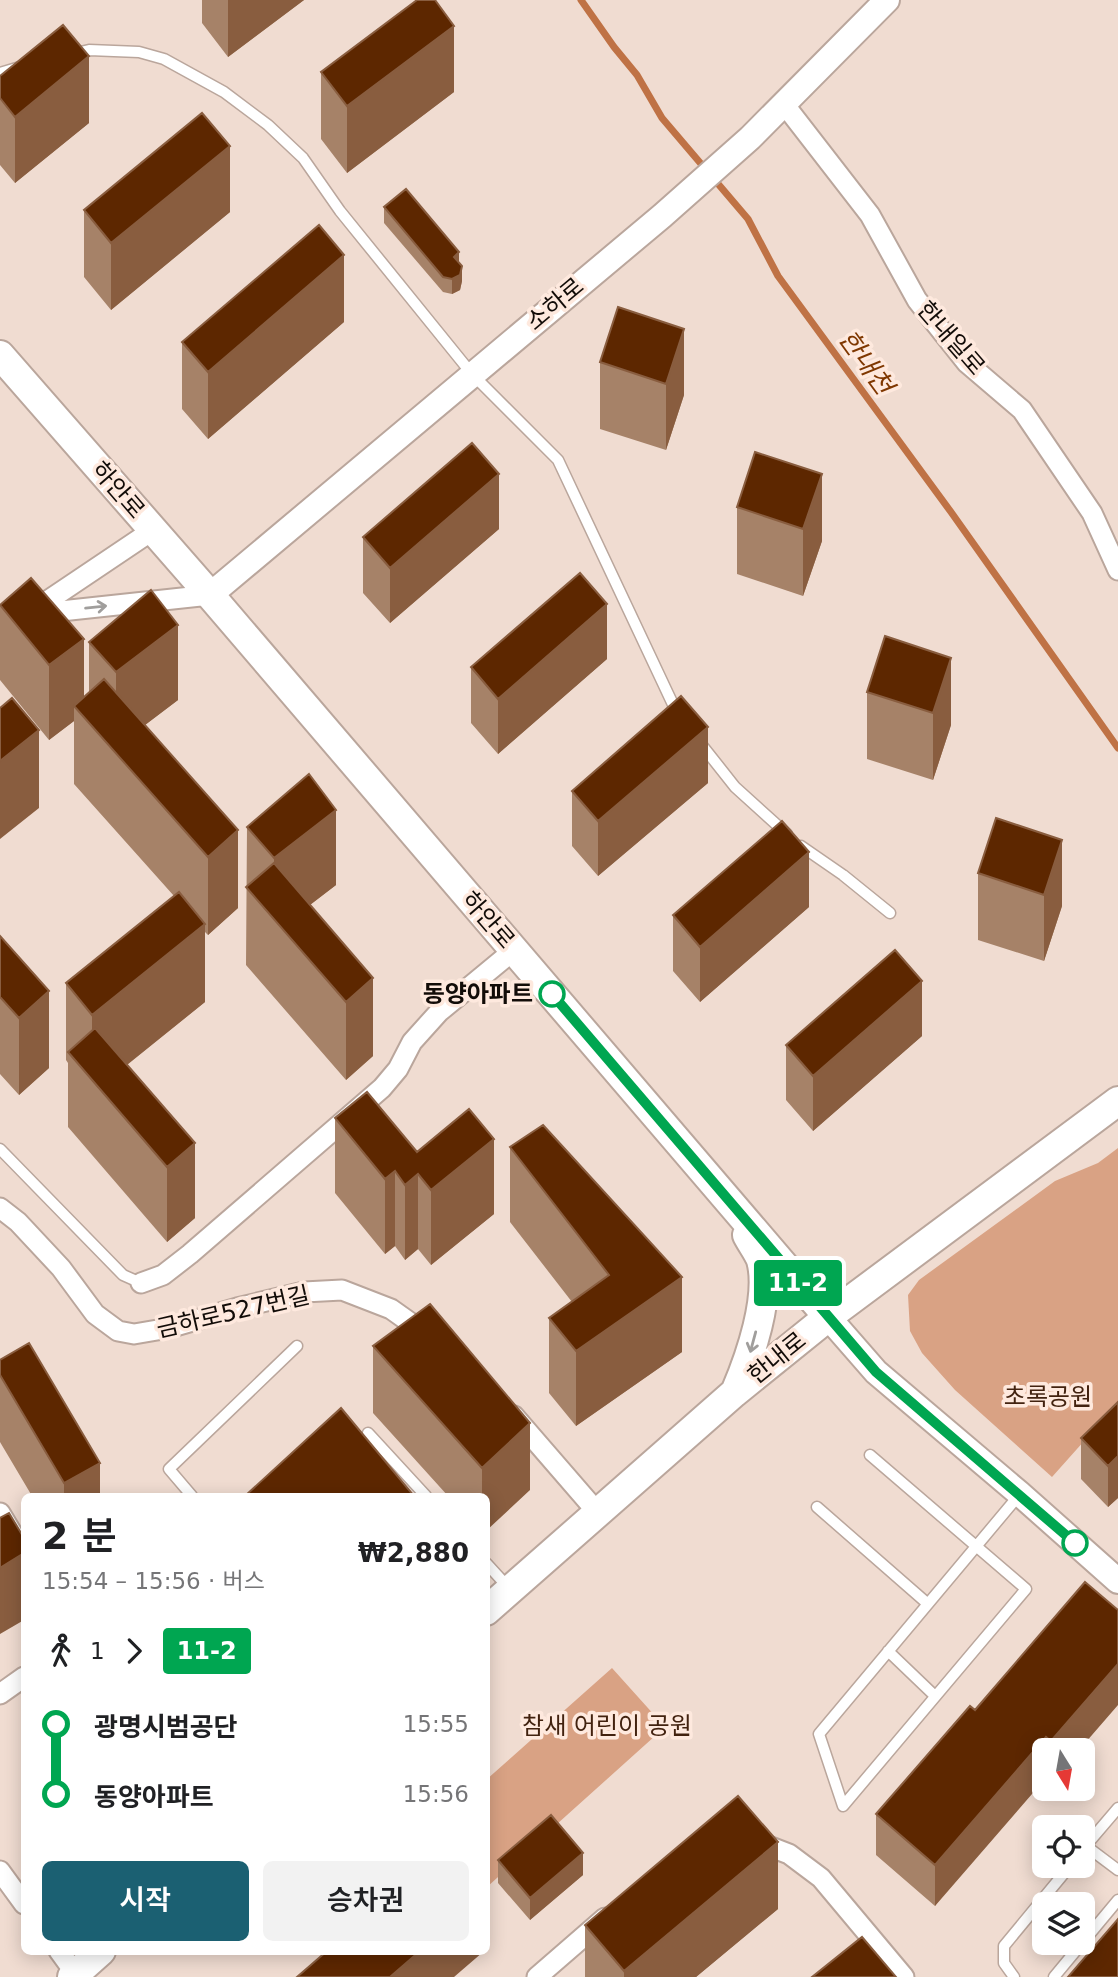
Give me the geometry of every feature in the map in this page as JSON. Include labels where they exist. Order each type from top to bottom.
[{"type":"main road","name":"하안로","points":[[0,355],[210,595],[828,1317]]},
{"type":"main road","name":"한내로","points":[[490,1608],[734,1393],[828,1317],[1118,1101]]},
{"type":"main road","points":[[733,1208],[761,1260],[762,1284],[760,1315],[734,1393]]},
{"type":"main road","points":[[75,1976],[97,1955]]},
{"type":"street","name":"소하로","points":[[210,595],[662,216],[750,138],[887,0]]},
{"type":"street","name":"한내일로","points":[[784,104],[870,215],[917,300],[967,363],[1022,410],[1092,513],[1118,570]]},
{"type":"street","points":[[0,639],[28,614],[153,530]]},
{"type":"street","points":[[28,614],[210,595]]},
{"type":"street","points":[[141,1283],[163,1275],[190,1254],[382,1088],[398,1069],[412,1042],[439,1012],[514,950]]},
{"type":"street","name":"금하로527번길","points":[[0,1208],[18,1222],[61,1268],[95,1314],[118,1331],[134,1334],[169,1328],[304,1292],[342,1290],[391,1309],[446,1348]]},
{"type":"street","name":"하안로","points":[[828,1317],[876,1372],[1118,1581]]},
{"type":"street","points":[[503,1404],[598,1513]]},
{"type":"street","points":[[0,1513],[21,1548]]},
{"type":"street","points":[[0,1694],[21,1679]]},
{"type":"street","points":[[741,1835],[789,1854],[821,1878],[904,1977]]},
{"type":"street","points":[[0,1871],[21,1901]]},
{"type":"street","points":[[537,1977],[618,1907]]},
{"type":"street","points":[[62,1955],[75,1976]]},
{"type":"lane","points":[[63,56],[89,50],[139,52],[164,60],[224,92],[268,125],[303,158],[340,211],[472,374],[558,460],[679,717],[687,727]]},
{"type":"lane","points":[[0,73],[36,62]]},
{"type":"lane","points":[[695,737],[735,787],[759,809],[806,850],[844,875],[890,914]]},
{"type":"lane","points":[[0,1149],[123,1275],[141,1283]]},
{"type":"lane","points":[[189,1493],[169,1469],[298,1346]]},
{"type":"lane","points":[[368,1433],[423,1493]]},
{"type":"lane","points":[[870,1455],[977,1547],[1026,1589],[843,1806],[819,1734],[977,1547],[1020,1494]]},
{"type":"lane","points":[[817,1507],[928,1604]]},
{"type":"lane","points":[[490,1568],[510,1590]]},
{"type":"lane","points":[[888,1651],[935,1696]]},
{"type":"lane","points":[[1095,1836],[1118,1808]]},
{"type":"lane","points":[[1095,1855],[1118,1870]]},
{"type":"lane","points":[[1014,1977],[1004,1963],[1004,1946],[1060,1878]]},
{"type":"lane","points":[[1095,1928],[1118,1900]]},
{"type":"lane","points":[[1054,1977],[1072,1955]]},
{"type":"green space","name":"초록공원","points":[[1118,1148],[1118,1403],[1052,1477],[955,1390],[922,1353],[910,1331],[908,1295],[919,1280],[1055,1181],[1098,1163]]},
{"type":"green space","name":"참새 어린이 공원","points":[[612,1668],[665,1727],[490,1884],[490,1776]]},
{"type":"building","points":[[417,0],[435,0],[454,26],[347,106],[321,72]]},
{"type":"building","points":[[63,25],[89,56],[15,117],[0,98],[0,76]]},
{"type":"building","points":[[202,113],[230,146],[111,243],[84,210]]},
{"type":"building","points":[[406,189],[459,252],[454,257],[462,266],[460,275],[452,279],[443,277],[384,207]]},
{"type":"building","points":[[319,225],[344,255],[208,372],[182,342]]},
{"type":"building","points":[[618,307],[684,329],[666,384],[600,362]]},
{"type":"building","points":[[472,443],[499,474],[390,568],[363,537]]},
{"type":"building","points":[[755,452],[822,474],[803,529],[737,507]]},
{"type":"building","points":[[580,573],[607,604],[498,699],[471,667]]},
{"type":"building","points":[[31,578],[84,639],[49,665],[0,605]]},
{"type":"building","points":[[151,590],[178,625],[116,672],[89,642]]},
{"type":"building","points":[[885,636],[951,658],[933,713],[867,692]]},
{"type":"building","points":[[104,679],[238,830],[208,857],[74,706]]},
{"type":"building","points":[[681,696],[708,727],[598,821],[572,791]]},
{"type":"building","points":[[12,698],[39,730],[0,761],[0,708]]},
{"type":"building","points":[[309,774],[336,810],[274,858],[247,827]]},
{"type":"building","points":[[996,818],[1062,840],[1044,895],[978,873]]},
{"type":"building","points":[[782,821],[809,852],[700,947],[673,915]]},
{"type":"building","points":[[274,863],[373,978],[346,1002],[246,887]]},
{"type":"building","points":[[179,892],[205,924],[92,1015],[66,983]]},
{"type":"building","points":[[0,936],[49,991],[19,1018],[0,997]]},
{"type":"building","points":[[895,950],[922,981],[813,1076],[786,1045]]},
{"type":"building","points":[[95,1028],[195,1143],[167,1167],[68,1052]]},
{"type":"building","points":[[367,1092],[417,1152],[469,1109],[494,1139],[431,1190],[418,1174],[405,1185],[395,1171],[385,1179],[335,1118]]},
{"type":"building","points":[[543,1125],[682,1277],[576,1351],[549,1318],[609,1275],[510,1147]]},
{"type":"building","points":[[430,1304],[530,1423],[482,1468],[373,1346]]},
{"type":"building","points":[[29,1343],[100,1463],[64,1483],[0,1375],[0,1360]]},
{"type":"building","points":[[1118,1402],[1118,1456],[1108,1466],[1081,1438]]},
{"type":"building","points":[[341,1408],[412,1493],[248,1493]]},
{"type":"building","points":[[9,1513],[21,1533],[21,1555],[0,1568],[0,1518]]},
{"type":"building","points":[[1085,1582],[1118,1610],[1118,1664],[1054,1738],[1032,1738],[1032,1753],[935,1865],[876,1814],[970,1706],[975,1710]]},
{"type":"building","points":[[738,1796],[778,1842],[624,1971],[585,1925]]},
{"type":"building","points":[[551,1815],[583,1853],[530,1898],[498,1860]]},
{"type":"building","points":[[1118,1919],[1118,1977],[1068,1977],[1087,1955],[1095,1955],[1095,1946]]},
{"type":"building","points":[[862,1937],[896,1977],[812,1977]]},
{"type":"building","points":[[322,1955],[415,1955],[390,1977],[297,1977]]},
{"type":"waterway","name":"한내천","points":[[581,0],[637,75],[662,118],[748,219],[778,276],[951,512],[1118,748]]},
{"type":"bus line","name":"11-2","points":[[552,994],[876,1372],[1075,1543]]},
{"type":"place","name":"동양아파트","points":[[552,994]]}]
